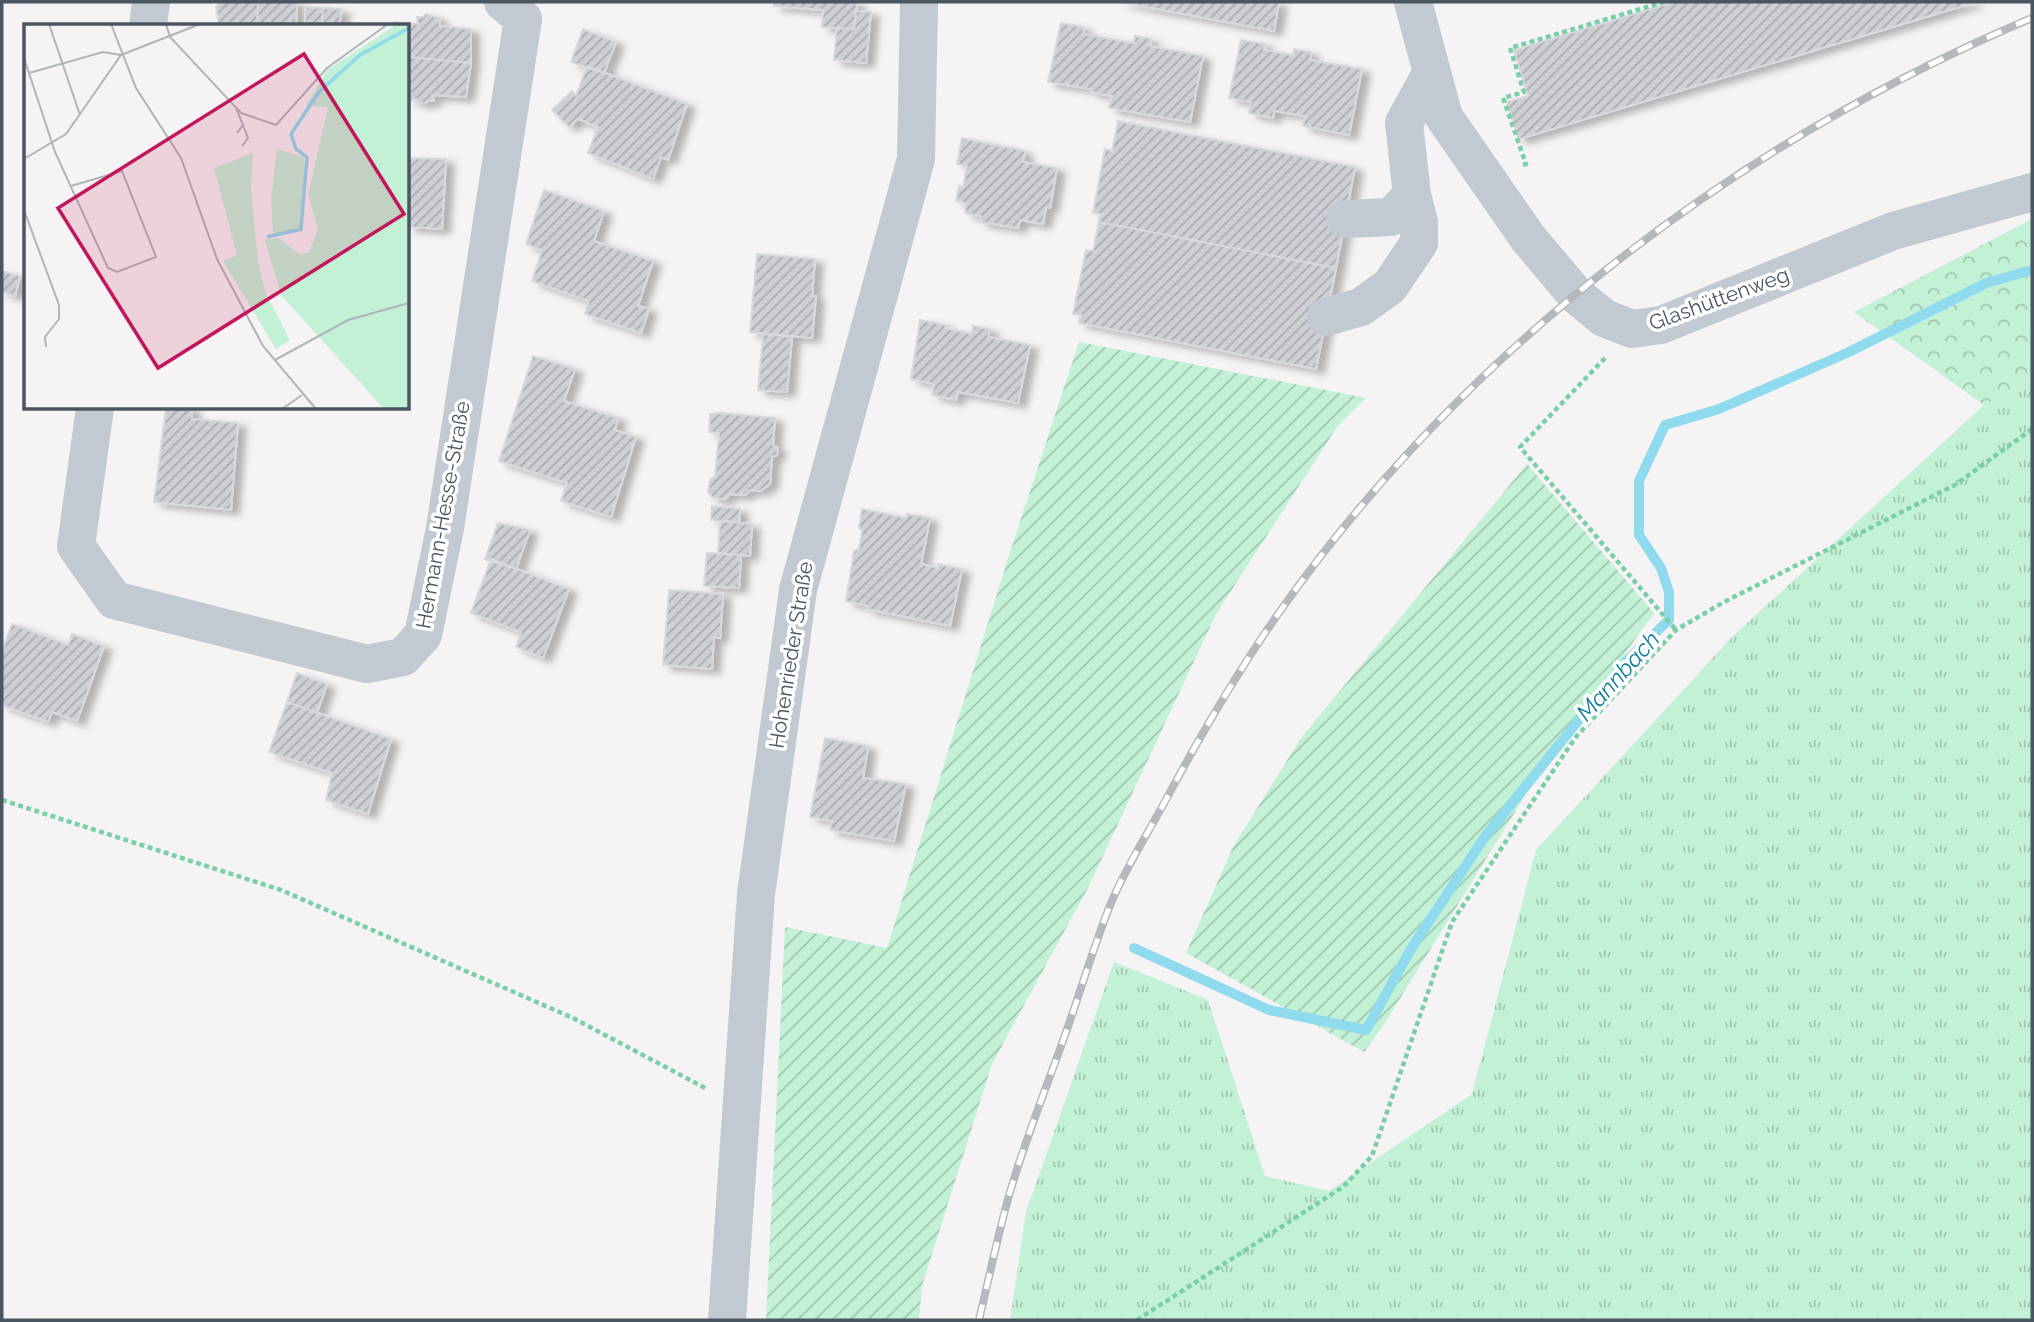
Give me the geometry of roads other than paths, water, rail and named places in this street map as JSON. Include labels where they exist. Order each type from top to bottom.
[{"type":"street","points":[[148,24],[151,2]]},
{"type":"street","name":"Hermann-Hesse-Straße","points":[[95,410],[76,546],[114,600],[367,663],[404,657],[424,635],[445,528],[523,19],[503,2]]},
{"type":"street","name":"Hohenrieder Straße","points":[[727,1320],[756,894],[798,590],[916,159],[919,2]]},
{"type":"street","name":"Glashüttenweg","points":[[1413,2],[1444,117],[1528,238],[1576,295],[1604,318],[1632,329],[1661,325],[1893,231],[2032,192]]},
{"type":"street","points":[[1326,317],[1361,307],[1390,286],[1419,243],[1419,222],[1412,195],[1404,123],[1432,72]]},
{"type":"street","points":[[1345,219],[1391,217],[1412,195]]},
{"type":"waterway","name":"Mannbach","points":[[1134,948],[1269,1010],[1366,1030],[1411,949],[1484,838],[1627,660],[1669,620],[1669,592],[1661,568],[1639,535],[1639,481],[1665,425],[1719,409],[1849,352],[1986,283],[2032,270]]},
{"type":"railway","points":[[979,1320],[1001,1224],[1017,1170],[1117,889],[1197,744],[1241,671],[1288,600],[1361,506],[1442,418],[1528,335],[1621,258],[1718,188],[1819,124],[1924,67],[2032,18]]}]
